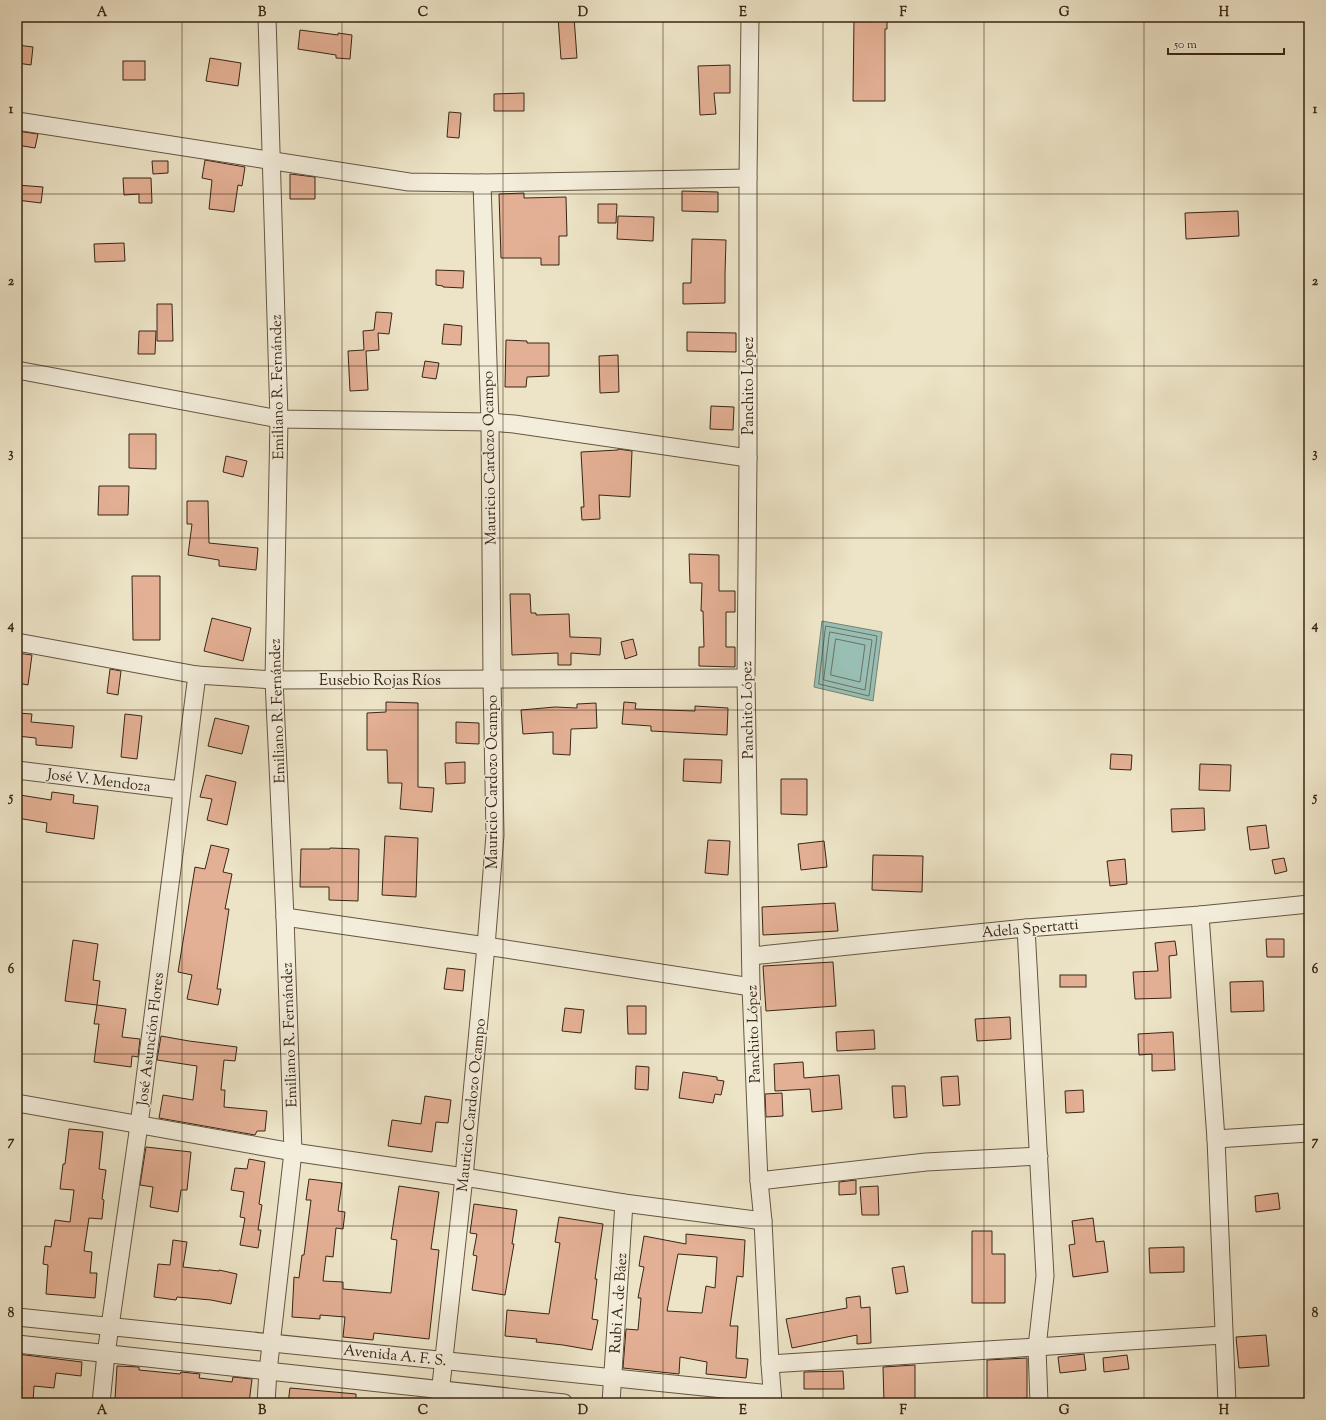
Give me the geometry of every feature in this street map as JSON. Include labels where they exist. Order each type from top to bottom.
[{"type":"street","name":"Emiliano R. Fernández","points":[[266,1403],[268,1371],[294,1152],[274,680],[279,419],[267,17]]},
{"type":"street","name":"Panchito López","points":[[750,17],[746,678],[751,987],[759,1181],[763,1221],[773,1398]]},
{"type":"street","points":[[17,121],[409,182],[482,183],[748,178]]},
{"type":"street","name":"Mauricio Cardozo Ocampo","points":[[440,1396],[464,1177],[495,835],[490,422],[482,183]]},
{"type":"street","points":[[17,370],[279,419],[490,422],[514,424],[748,458]]},
{"type":"street","name":"Eusebio Rojas Ríos","points":[[17,642],[197,675],[274,680],[746,678]]},
{"type":"street","name":"José Asunción Flores","points":[[101,1403],[106,1354],[139,1125],[197,675]]},
{"type":"street","name":"José V. Mendoza","points":[[17,770],[181,790]]},
{"type":"street","name":"Adela Spertatti","points":[[751,956],[1026,928],[1200,915],[1309,904]]},
{"type":"street","points":[[1200,915],[1216,1139],[1227,1403]]},
{"type":"street","points":[[285,917],[751,987]]},
{"type":"street","points":[[1026,928],[1045,1276],[1036,1347],[1039,1403]]},
{"type":"street","points":[[17,1103],[294,1152],[464,1177],[624,1203],[763,1221]]},
{"type":"street","points":[[1216,1139],[1309,1133]]},
{"type":"street","points":[[759,1181],[926,1162],[1039,1156]]},
{"type":"street","name":"Rubi A. de Báez","points":[[611,1403],[624,1203]]},
{"type":"street","name":"Avenida A. F. S.","points":[[17,1317],[613,1377],[773,1398]]},
{"type":"street","points":[[770,1364],[1223,1335]]},
{"type":"street","name":"Avenida A. F. S.","points":[[17,1344],[268,1371],[440,1396],[564,1403]]},
{"type":"water","points":[[822,621],[882,632],[873,701],[814,687]]},
{"type":"building","points":[[558,17],[574,17],[577,58],[561,59]]},
{"type":"building","points":[[854,17],[887,17],[887,29],[885,29],[885,101],[853,101]]},
{"type":"building","points":[[300,30],[338,35],[338,33],[352,35],[350,59],[336,58],[336,55],[298,49]]},
{"type":"building","points":[[17,45],[33,47],[31,65],[17,63]]},
{"type":"building","points":[[210,58],[241,63],[238,86],[206,81]]},
{"type":"building","points":[[123,61],[145,61],[145,80],[123,80]]},
{"type":"building","points":[[730,65],[730,93],[714,93],[716,114],[700,115],[698,66]]},
{"type":"building","points":[[524,93],[524,111],[494,111],[494,94]]},
{"type":"building","points":[[449,112],[461,113],[459,138],[447,137]]},
{"type":"building","points":[[17,131],[38,134],[35,148],[17,145]]},
{"type":"building","points":[[205,160],[245,167],[242,186],[238,185],[234,212],[209,209],[212,180],[202,178]]},
{"type":"building","points":[[152,161],[168,161],[168,173],[153,174]]},
{"type":"building","points":[[290,174],[315,177],[315,199],[290,199]]},
{"type":"building","points":[[123,178],[151,178],[152,203],[139,203],[139,194],[124,195]]},
{"type":"building","points":[[17,185],[43,187],[41,203],[17,200]]},
{"type":"building","points":[[682,191],[718,192],[718,212],[682,211]]},
{"type":"building","points":[[524,193],[524,198],[566,197],[567,236],[559,236],[559,265],[541,265],[541,258],[501,258],[499,194]]},
{"type":"building","points":[[598,204],[617,204],[616,223],[598,223]]},
{"type":"building","points":[[1238,211],[1239,236],[1186,239],[1185,213]]},
{"type":"building","points":[[618,216],[654,217],[653,241],[617,239]]},
{"type":"building","points":[[692,239],[726,240],[725,303],[683,304],[683,283],[691,283]]},
{"type":"building","points":[[124,243],[125,261],[95,262],[94,244]]},
{"type":"building","points":[[436,270],[464,271],[463,288],[443,287],[436,285]]},
{"type":"building","points":[[157,304],[172,304],[173,341],[157,341]]},
{"type":"building","points":[[376,312],[392,313],[389,334],[378,333],[379,350],[366,351],[368,390],[350,391],[348,351],[364,350],[363,331],[374,330]]},
{"type":"building","points":[[444,324],[462,326],[461,345],[442,344]]},
{"type":"building","points":[[139,331],[156,331],[155,354],[138,354]]},
{"type":"building","points":[[687,332],[736,333],[736,352],[687,351]]},
{"type":"building","points":[[506,340],[527,341],[527,343],[549,343],[549,376],[527,377],[526,387],[505,387]]},
{"type":"building","points":[[618,355],[619,392],[600,393],[599,356]]},
{"type":"building","points":[[425,361],[439,363],[436,379],[422,377]]},
{"type":"building","points":[[711,406],[734,407],[733,430],[710,429]]},
{"type":"building","points":[[129,434],[156,434],[156,469],[129,468]]},
{"type":"building","points":[[618,449],[632,451],[630,497],[599,495],[600,519],[582,520],[581,507],[584,507],[581,452]]},
{"type":"building","points":[[226,456],[247,461],[243,477],[223,472]]},
{"type":"building","points":[[99,486],[129,486],[128,515],[98,515]]},
{"type":"building","points":[[187,501],[208,501],[209,543],[258,548],[256,570],[219,566],[219,560],[188,555],[192,524],[187,524]]},
{"type":"building","points":[[689,554],[719,555],[719,591],[735,591],[735,612],[726,612],[726,647],[735,647],[735,667],[699,666],[699,647],[704,647],[703,611],[701,611],[702,583],[690,583]]},
{"type":"building","points":[[132,576],[160,576],[160,640],[133,640]]},
{"type":"building","points":[[510,594],[530,594],[531,613],[536,613],[536,615],[569,614],[570,637],[601,638],[600,655],[571,653],[571,665],[558,665],[558,653],[512,655]]},
{"type":"building","points":[[212,618],[251,628],[243,661],[204,651]]},
{"type":"building","points":[[633,639],[637,655],[625,659],[621,642]]},
{"type":"building","points":[[17,653],[32,655],[28,685],[17,683]]},
{"type":"building","points":[[110,669],[121,671],[118,695],[107,693]]},
{"type":"building","points":[[386,702],[418,703],[418,787],[434,788],[432,812],[400,809],[402,783],[388,783],[387,750],[367,750],[367,713],[386,712]]},
{"type":"building","points":[[624,702],[636,703],[635,709],[695,711],[695,706],[728,708],[727,735],[651,731],[651,726],[622,724]]},
{"type":"building","points":[[596,703],[597,728],[571,729],[570,755],[553,754],[553,732],[523,734],[521,710],[555,707],[577,708],[577,704]]},
{"type":"building","points":[[17,713],[32,714],[31,722],[74,726],[72,748],[36,745],[36,738],[17,736]]},
{"type":"building","points":[[125,714],[142,716],[137,759],[121,757]]},
{"type":"building","points":[[215,718],[249,726],[242,754],[208,746]]},
{"type":"building","points":[[456,722],[479,723],[479,744],[456,743]]},
{"type":"building","points":[[1111,754],[1132,755],[1131,770],[1110,769]]},
{"type":"building","points":[[684,759],[722,760],[721,783],[683,781]]},
{"type":"building","points":[[465,762],[465,783],[446,784],[445,763]]},
{"type":"building","points":[[1200,764],[1231,765],[1230,791],[1199,790]]},
{"type":"building","points":[[206,775],[236,782],[227,825],[207,820],[212,799],[200,797]]},
{"type":"building","points":[[781,779],[807,779],[807,815],[781,814]]},
{"type":"building","points":[[52,792],[74,795],[73,803],[98,806],[94,839],[46,832],[47,823],[17,818],[20,795],[51,800]]},
{"type":"building","points":[[1204,808],[1205,830],[1172,832],[1171,809]]},
{"type":"building","points":[[1266,825],[1269,848],[1250,850],[1247,827]]},
{"type":"building","points":[[385,836],[418,838],[416,897],[382,895]]},
{"type":"building","points":[[708,840],[730,841],[728,875],[705,873]]},
{"type":"building","points":[[824,841],[827,867],[801,870],[798,844]]},
{"type":"building","points":[[211,845],[229,849],[223,872],[232,874],[225,909],[229,909],[217,989],[221,989],[218,1005],[187,999],[192,975],[178,972],[195,867],[205,869]]},
{"type":"building","points":[[301,849],[359,849],[358,901],[329,900],[329,887],[300,887]]},
{"type":"building","points":[[873,855],[923,856],[922,892],[872,890]]},
{"type":"building","points":[[1284,858],[1287,871],[1275,874],[1272,860]]},
{"type":"building","points":[[1125,859],[1127,884],[1110,886],[1107,861]]},
{"type":"building","points":[[835,903],[838,931],[763,935],[762,907]]},
{"type":"building","points":[[1266,939],[1284,939],[1284,957],[1267,957]]},
{"type":"building","points":[[73,940],[98,944],[93,980],[100,981],[97,1005],[65,1001]]},
{"type":"building","points":[[1175,941],[1177,955],[1169,956],[1171,998],[1135,999],[1133,972],[1158,971],[1155,943]]},
{"type":"building","points":[[833,962],[836,1006],[766,1011],[763,966]]},
{"type":"building","points":[[447,968],[465,970],[463,991],[444,989]]},
{"type":"building","points":[[1060,975],[1086,975],[1086,987],[1060,987]]},
{"type":"building","points":[[1263,981],[1264,1011],[1231,1012],[1230,982]]},
{"type":"building","points":[[97,1005],[126,1009],[122,1037],[140,1039],[138,1057],[132,1056],[131,1067],[94,1062],[99,1024],[94,1024]]},
{"type":"building","points":[[627,1006],[646,1006],[646,1034],[628,1034]]},
{"type":"building","points":[[565,1008],[584,1010],[581,1033],[562,1031]]},
{"type":"building","points":[[1010,1017],[1011,1039],[977,1041],[975,1019]]},
{"type":"building","points":[[874,1030],[875,1049],[837,1051],[836,1032]]},
{"type":"building","points":[[1173,1032],[1175,1070],[1152,1071],[1152,1054],[1139,1055],[1138,1034]]},
{"type":"building","points":[[161,1036],[237,1047],[235,1061],[224,1060],[221,1090],[225,1090],[224,1107],[267,1111],[265,1131],[257,1131],[255,1135],[159,1118],[163,1095],[193,1100],[197,1066],[157,1060]]},
{"type":"building","points":[[803,1062],[804,1078],[839,1075],[842,1109],[812,1112],[810,1089],[775,1091],[774,1064]]},
{"type":"building","points":[[636,1066],[649,1067],[648,1090],[635,1089]]},
{"type":"building","points":[[683,1072],[717,1077],[717,1080],[724,1081],[721,1095],[715,1094],[713,1103],[679,1098]]},
{"type":"building","points":[[958,1076],[960,1105],[943,1106],[941,1077]]},
{"type":"building","points":[[892,1086],[905,1086],[907,1117],[894,1118]]},
{"type":"building","points":[[1083,1090],[1084,1112],[1066,1113],[1065,1091]]},
{"type":"building","points":[[782,1093],[783,1116],[766,1117],[765,1094]]},
{"type":"building","points":[[425,1096],[451,1100],[448,1123],[436,1122],[432,1152],[388,1146],[392,1120],[421,1124]]},
{"type":"building","points":[[69,1129],[103,1132],[99,1169],[106,1170],[102,1199],[104,1200],[102,1219],[89,1218],[84,1251],[92,1252],[90,1273],[97,1273],[95,1298],[46,1294],[48,1265],[43,1264],[45,1246],[51,1247],[55,1220],[70,1222],[74,1190],[60,1189],[63,1164],[65,1164]]},
{"type":"building","points":[[146,1147],[191,1152],[187,1190],[181,1190],[178,1212],[150,1207],[153,1187],[140,1185]]},
{"type":"building","points":[[249,1159],[265,1162],[259,1204],[262,1205],[258,1230],[261,1230],[258,1248],[240,1245],[245,1218],[240,1217],[244,1192],[231,1190],[235,1168],[247,1169]]},
{"type":"building","points":[[309,1179],[342,1183],[338,1211],[345,1212],[343,1229],[336,1228],[333,1257],[326,1256],[323,1281],[343,1282],[343,1289],[391,1293],[397,1240],[391,1239],[399,1186],[439,1192],[431,1249],[439,1250],[429,1339],[374,1333],[373,1340],[343,1337],[345,1317],[320,1315],[320,1319],[292,1317],[294,1277],[299,1278],[302,1255],[304,1255],[311,1200],[306,1200]]},
{"type":"building","points":[[856,1180],[856,1194],[839,1195],[839,1182]]},
{"type":"building","points":[[878,1186],[879,1215],[862,1215],[860,1187]]},
{"type":"building","points":[[1278,1193],[1280,1209],[1256,1212],[1255,1196]]},
{"type":"building","points":[[474,1204],[517,1210],[512,1244],[514,1244],[505,1295],[472,1290],[477,1256],[473,1255],[477,1234],[470,1233]]},
{"type":"building","points":[[559,1217],[603,1224],[595,1279],[597,1279],[592,1319],[598,1320],[592,1350],[536,1342],[537,1339],[505,1336],[507,1310],[549,1314],[560,1243],[555,1242]]},
{"type":"building","points":[[1093,1218],[1096,1242],[1104,1241],[1108,1272],[1073,1277],[1069,1245],[1075,1244],[1072,1221]]},
{"type":"building","points":[[972,1231],[992,1231],[992,1254],[1005,1254],[1005,1303],[972,1303]]},
{"type":"building","points":[[686,1234],[745,1240],[743,1277],[737,1276],[730,1326],[738,1326],[736,1358],[748,1359],[746,1378],[706,1374],[707,1362],[680,1357],[679,1374],[623,1368],[626,1329],[638,1330],[641,1298],[638,1298],[644,1267],[639,1266],[644,1236],[686,1244]],"holes":[[[678,1254],[717,1257],[715,1288],[706,1286],[702,1313],[667,1311]]]},
{"type":"building","points":[[173,1240],[187,1242],[183,1267],[219,1270],[237,1274],[231,1304],[211,1300],[177,1297],[176,1300],[154,1297],[158,1264],[170,1265]]},
{"type":"building","points":[[1184,1247],[1184,1272],[1150,1273],[1149,1248]]},
{"type":"building","points":[[904,1266],[908,1292],[896,1294],[892,1268]]},
{"type":"building","points":[[860,1296],[861,1308],[870,1307],[871,1343],[857,1344],[857,1335],[792,1348],[786,1319],[847,1308],[846,1298]]},
{"type":"building","points":[[1266,1335],[1269,1366],[1239,1368],[1236,1337]]},
{"type":"building","points":[[17,1354],[82,1362],[81,1376],[56,1373],[54,1388],[34,1386],[33,1403],[21,1403],[22,1386],[17,1386]]},
{"type":"building","points":[[1084,1354],[1086,1370],[1060,1373],[1058,1357]]},
{"type":"building","points":[[1127,1355],[1129,1369],[1104,1372],[1103,1358]]},
{"type":"building","points":[[1027,1358],[1027,1398],[1023,1398],[1023,1403],[989,1403],[989,1398],[987,1398],[987,1360]]},
{"type":"building","points":[[915,1365],[915,1403],[884,1403],[883,1367]]},
{"type":"building","points":[[117,1366],[139,1367],[139,1370],[180,1374],[181,1372],[200,1374],[199,1378],[232,1382],[233,1377],[252,1379],[249,1403],[143,1403],[144,1401],[115,1399]]},
{"type":"building","points":[[843,1371],[844,1389],[804,1389],[804,1372]]},
{"type":"building","points":[[290,1388],[356,1394],[356,1403],[288,1403]]}]
